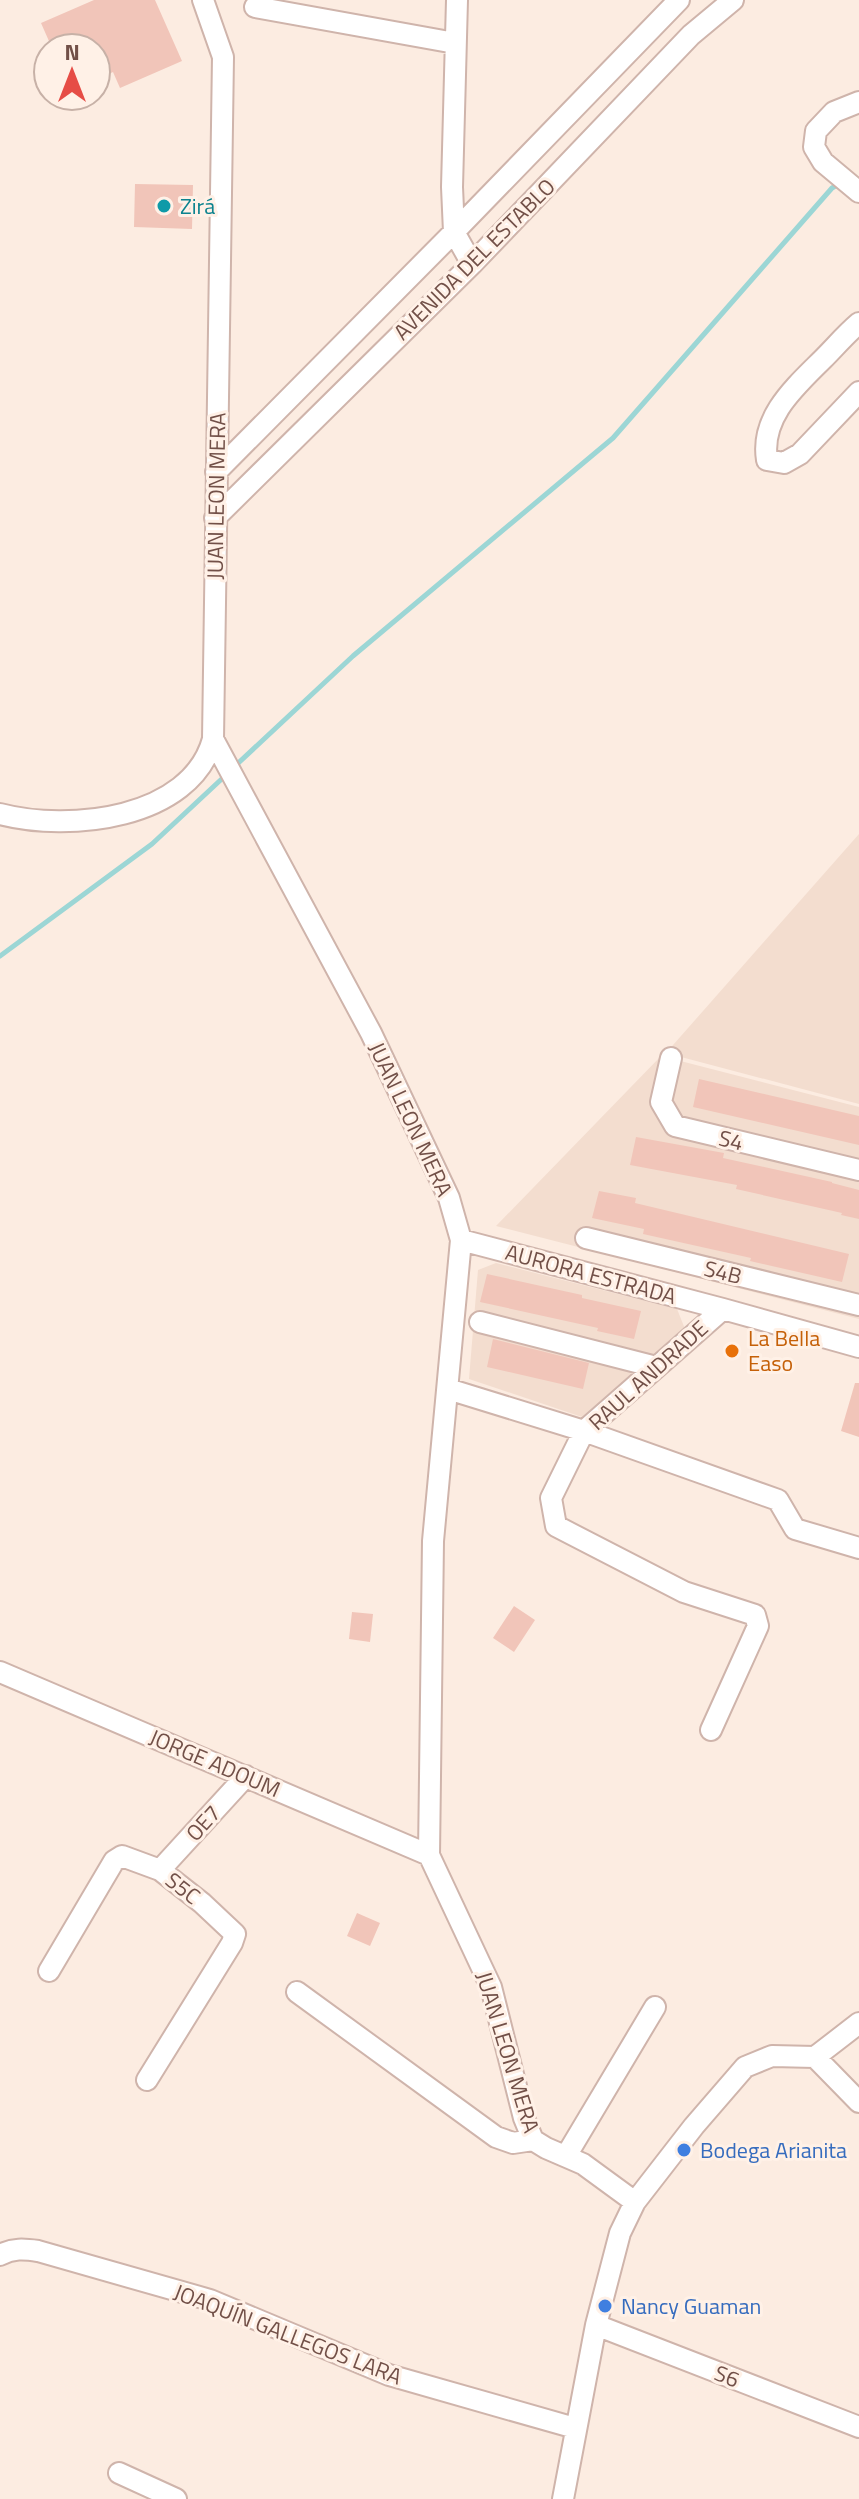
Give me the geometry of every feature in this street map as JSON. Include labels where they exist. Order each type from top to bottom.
[{"type":"street","name":"JUAN LEON MERA","points":[[203,0],[223,57],[213,739],[371,1033],[449,1198],[461,1240],[433,1541],[429,1855],[491,1987],[524,2118],[533,2140],[583,2164],[635,2202]]},
{"type":"street","points":[[445,0],[455,43]]},
{"type":"street","points":[[457,0],[452,187],[454,232],[472,264]]},
{"type":"street","name":"AVENIDA DEL ESTABLO","points":[[216,472],[679,0]]},
{"type":"street","name":"AVENIDA DEL ESTABLO","points":[[215,518],[472,264],[691,35],[733,0]]},
{"type":"street","points":[[255,7],[455,43]]},
{"type":"street","points":[[856,190],[823,162],[814,147],[816,131],[834,112],[859,102]]},
{"type":"street","points":[[859,323],[786,396],[773,417],[764,445],[767,460],[784,463],[800,454],[859,392]]},
{"type":"street","points":[[0,814],[41,820],[83,820],[136,812],[176,791],[197,771],[213,739]]},
{"type":"street","name":"S4","points":[[671,1058],[661,1102],[675,1126],[859,1170]]},
{"type":"street","name":"S4B","points":[[586,1238],[859,1305]]},
{"type":"street","name":"AURORA ESTRADA","points":[[461,1240],[723,1309],[857,1340]]},
{"type":"street","name":"RAUL ANDRADE","points":[[711,1730],[758,1626],[755,1615],[684,1592],[556,1526],[551,1498],[584,1431],[723,1309]]},
{"type":"street","points":[[480,1322],[656,1367]]},
{"type":"street","points":[[448,1389],[584,1431],[778,1500],[795,1529],[859,1548]]},
{"type":"street","name":"JORGE ADOUM","points":[[0,1672],[429,1855]]},
{"type":"street","name":"OE7","points":[[160,1870],[246,1776]]},
{"type":"street","name":"S5C","points":[[49,1971],[114,1861],[122,1856],[160,1870],[235,1934],[147,2080]]},
{"type":"street","points":[[297,1992],[496,2137],[513,2143],[533,2140]]},
{"type":"street","points":[[566,2156],[655,2007]]},
{"type":"street","points":[[563,2499],[596,2325],[620,2233],[635,2202],[745,2067],[772,2056],[815,2057],[859,2023]]},
{"type":"street","points":[[815,2057],[859,2102]]},
{"type":"street","name":"JOAQUÍN GALLEGOS LARA","points":[[0,2255],[20,2249],[38,2251],[210,2300],[389,2375],[575,2428]]},
{"type":"street","name":"S6","points":[[596,2325],[859,2427]]},
{"type":"street","points":[[119,2473],[176,2499]]},
{"type":"shaded area","points":[[859,834],[859,1104],[666,1053]]},
{"type":"shaded area","points":[[661,1056],[859,1107],[859,1319],[496,1226]]},
{"type":"shaded area","points":[[496,1263],[677,1309],[685,1329],[585,1418],[469,1379],[478,1270]]},
{"type":"building","points":[[94,0],[155,0],[182,61],[120,88],[112,72],[112,32],[45,32],[41,23]]},
{"type":"building","name":"Zirá","points":[[135,184],[193,185],[192,229],[134,227]]},
{"type":"building","points":[[699,1079],[859,1116],[859,1145],[693,1107]]},
{"type":"building","points":[[636,1137],[724,1153],[723,1158],[859,1190],[859,1219],[736,1189],[737,1185],[630,1165]]},
{"type":"building","points":[[599,1191],[636,1198],[635,1203],[849,1254],[842,1282],[643,1234],[644,1229],[592,1218]]},
{"type":"building","points":[[487,1274],[641,1311],[634,1339],[480,1302]]},
{"type":"building","points":[[493,1339],[589,1363],[583,1389],[487,1367]]},
{"type":"building","points":[[855,1383],[859,1383],[859,1437],[841,1431]]},
{"type":"building","points":[[514,1606],[535,1620],[514,1652],[493,1638]]},
{"type":"building","points":[[352,1612],[373,1614],[370,1642],[349,1639]]},
{"type":"building","points":[[357,1913],[380,1923],[370,1946],[347,1936]]},
{"type":"waterway","points":[[234,767],[353,656],[613,438],[832,188],[839,184]]},
{"type":"waterway","points":[[0,956],[152,844],[227,774]]},
{"type":"place","name":"Zirá","points":[[164,206]]},
{"type":"place","name":"La Bella Easo","points":[[732,1351]]},
{"type":"place","name":"Bodega Arianita","points":[[684,2150]]},
{"type":"place","name":"Nancy Guaman","points":[[605,2306]]}]
